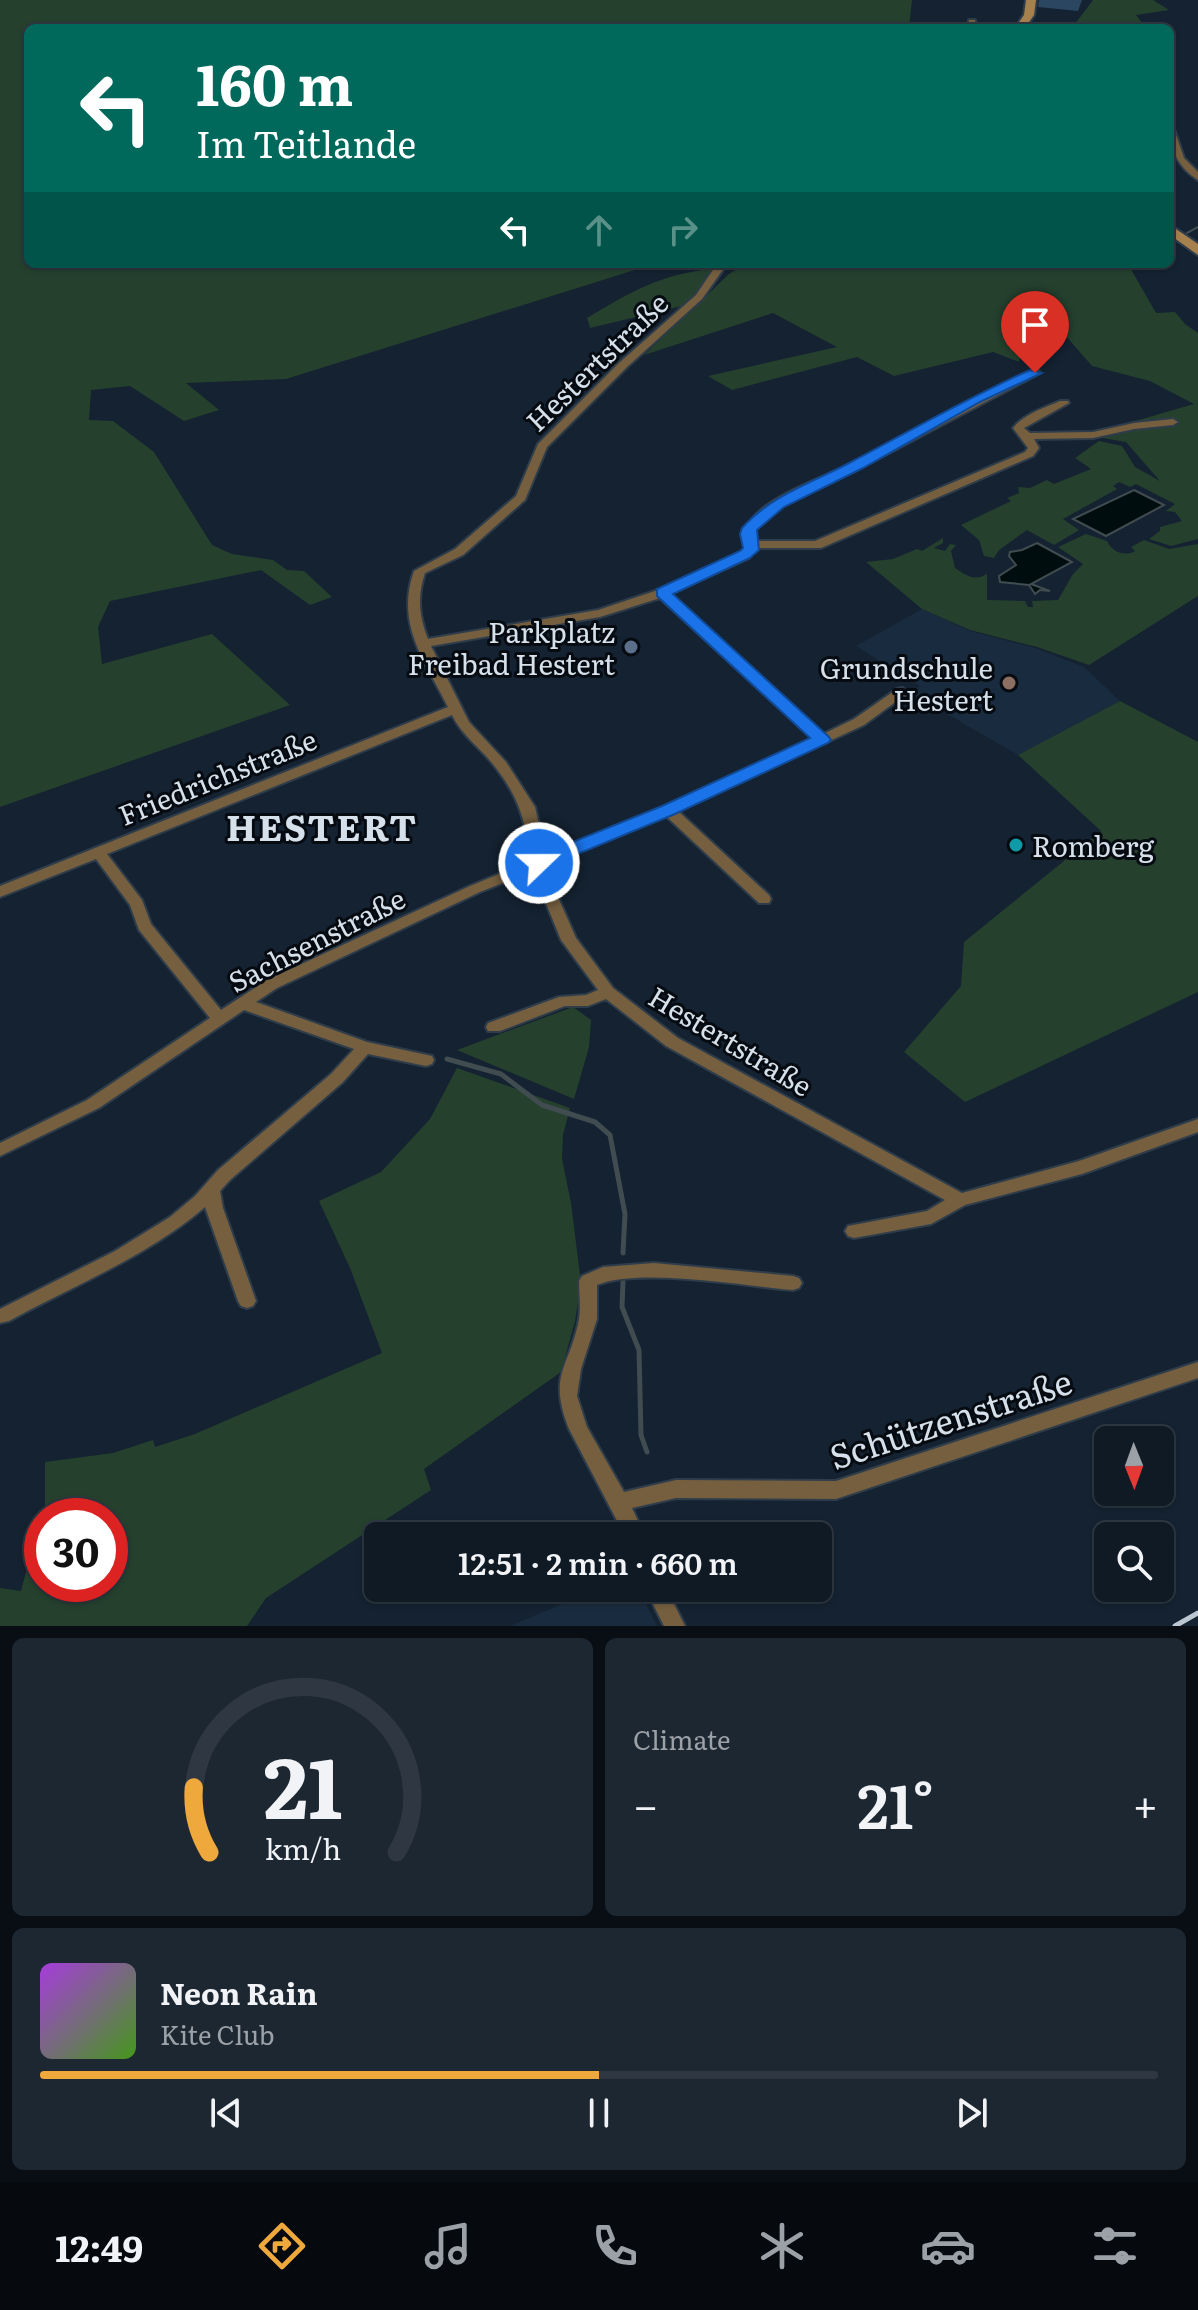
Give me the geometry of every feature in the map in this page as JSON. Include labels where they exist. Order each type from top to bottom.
[{"type":"main road","points":[[1023,24],[1029,15],[1031,0]]},
{"type":"main road","points":[[1174,232],[1195,245]]},
{"type":"street","points":[[1174,141],[1180,159],[1198,177]]},
{"type":"street","name":"Hestertstraße","points":[[719,268],[699,297],[628,361],[542,446],[521,498],[459,552],[420,571],[412,604],[413,618],[454,709],[518,788],[528,807],[546,886],[569,940],[608,992],[672,1042],[960,1200]]},
{"type":"street","points":[[423,644],[600,613],[662,593],[745,555],[751,550],[750,528],[779,504],[858,465],[975,399],[1035,373]]},
{"type":"street","points":[[752,544],[817,545],[1029,454],[1034,448],[1027,436],[1019,431],[1018,425],[1064,403]]},
{"type":"street","points":[[1027,436],[1093,435],[1173,422]]},
{"type":"street","points":[[662,593],[822,740]]},
{"type":"street","name":"Sachsenstraße","points":[[0,1150],[93,1104],[272,984],[475,889],[668,810],[822,740],[859,722],[902,692]]},
{"type":"street","name":"Friedrichstraße","points":[[0,892],[454,709]]},
{"type":"street","points":[[668,810],[764,899]]},
{"type":"street","points":[[98,852],[137,904],[144,926],[220,1020]]},
{"type":"street","points":[[494,1027],[564,1001],[588,1000],[608,992]]},
{"type":"street","points":[[241,1003],[365,1047],[426,1060]]},
{"type":"street","points":[[3,1316],[36,1296],[144,1246],[175,1225],[212,1191],[224,1175],[337,1078],[365,1047]]},
{"type":"street","points":[[854,1231],[931,1217],[960,1200],[1082,1167],[1198,1125]]},
{"type":"street","points":[[212,1191],[214,1208],[247,1301]]},
{"type":"street","points":[[629,1522],[621,1502],[572,1419],[569,1375],[588,1321],[588,1281],[596,1274],[629,1269],[793,1283]]},
{"type":"street","name":"Schützenstraße","points":[[621,1502],[676,1489],[836,1490],[1198,1370]]},
{"type":"street","points":[[662,1602],[675,1626]]},
{"type":"shaded area","points":[[1134,490],[1164,505],[1106,536],[1073,519]]},
{"type":"shaded area","points":[[1037,543],[1072,562],[1031,584],[1050,591],[1040,590],[1035,594],[1029,585],[1000,582],[999,576],[1016,565],[1009,556],[1010,552]]},
{"type":"shaded area","name":"Grundschule Hestert","points":[[922,609],[970,631],[1035,648],[1084,667],[1120,701],[1018,755],[911,693],[920,686],[856,646]]},
{"type":"shaded area","points":[[567,1602],[645,1602],[657,1626],[510,1626]]},
{"type":"green space","points":[[0,0],[912,0],[909,24],[24,24],[24,268],[641,268],[286,379],[186,383],[219,410],[184,421],[130,386],[91,390],[89,420],[113,421],[154,452],[212,545],[232,554],[273,560],[287,570],[304,571],[332,597],[310,605],[261,570],[110,601],[98,627],[102,664],[212,634],[290,705],[0,807]]},
{"type":"green space","points":[[1093,0],[1153,0],[1169,10],[1136,15],[1143,24],[1075,24]]},
{"type":"green space","points":[[715,268],[686,305],[590,328],[587,318],[634,292],[677,275]]},
{"type":"green space","points":[[739,268],[1130,268],[1156,313],[1175,312],[1198,333],[1198,539],[1171,546],[1149,539],[1160,531],[1160,527],[1182,521],[1175,512],[1166,511],[1175,504],[1136,484],[1130,487],[1119,482],[1113,486],[1117,489],[1063,519],[1079,530],[1054,545],[1027,530],[999,550],[994,558],[984,556],[979,540],[961,525],[1011,501],[1007,498],[1019,493],[1018,487],[1030,488],[1047,480],[1054,484],[1091,469],[1075,458],[1099,441],[1122,446],[1135,467],[1160,481],[1126,442],[1097,437],[1094,433],[1194,404],[1150,381],[1092,366],[1065,335],[1023,347],[1019,362],[993,352],[894,376],[857,357],[732,390],[708,376],[837,347],[773,313],[644,355]]},
{"type":"green space","points":[[1086,534],[1107,541],[1115,551],[1123,553],[1135,551],[1131,547],[1144,540],[1169,549],[1198,544],[1198,596],[1089,665],[1037,647],[970,630],[922,609],[866,562],[893,559],[917,549],[922,551],[943,538],[943,543],[934,548],[945,551],[950,544],[956,545],[951,551],[955,568],[974,577],[987,574],[987,600],[1025,601],[1028,607],[1033,607],[1032,601],[1058,600],[1073,574],[1083,564],[1058,547]]},
{"type":"green space","points":[[1120,701],[1198,742],[1198,992],[965,1102],[904,1052],[961,986],[964,942],[1101,831],[1018,755]]},
{"type":"green space","points":[[573,1007],[591,1020],[589,1047],[574,1099],[457,1050]]},
{"type":"green space","points":[[457,1068],[570,1108],[563,1135],[562,1159],[581,1283],[575,1321],[561,1372],[424,1469],[431,1490],[382,1522],[364,1522],[364,1534],[266,1598],[247,1626],[0,1626],[0,1588],[21,1591],[24,1580],[24,1602],[128,1602],[128,1498],[45,1498],[45,1462],[113,1453],[153,1440],[155,1447],[195,1434],[382,1353],[350,1268],[319,1201],[381,1172],[430,1119]]},
{"type":"waterway","points":[[1187,233],[1198,227]]},
{"type":"waterway","points":[[447,1059],[501,1074],[542,1105],[595,1122],[610,1135],[625,1214],[623,1253]]},
{"type":"waterway","points":[[623,1282],[622,1307],[639,1350],[641,1435],[647,1452]]},
{"type":"railway","points":[[1175,1626],[1198,1613]]},
{"type":"place","name":"Parkplatz Freibad Hestert","points":[[631,647]]},
{"type":"place","name":"Grundschule Hestert","points":[[1009,683]]},
{"type":"place","name":"Romberg","points":[[1016,845]]},
{"type":"district","name":"HESTERT","points":[[322,825]]},
{"type":"route","points":[[539,863],[668,810],[822,740],[662,593],[745,555],[751,550],[750,528],[779,504],[812,485],[858,465],[975,399],[1035,373]]}]
